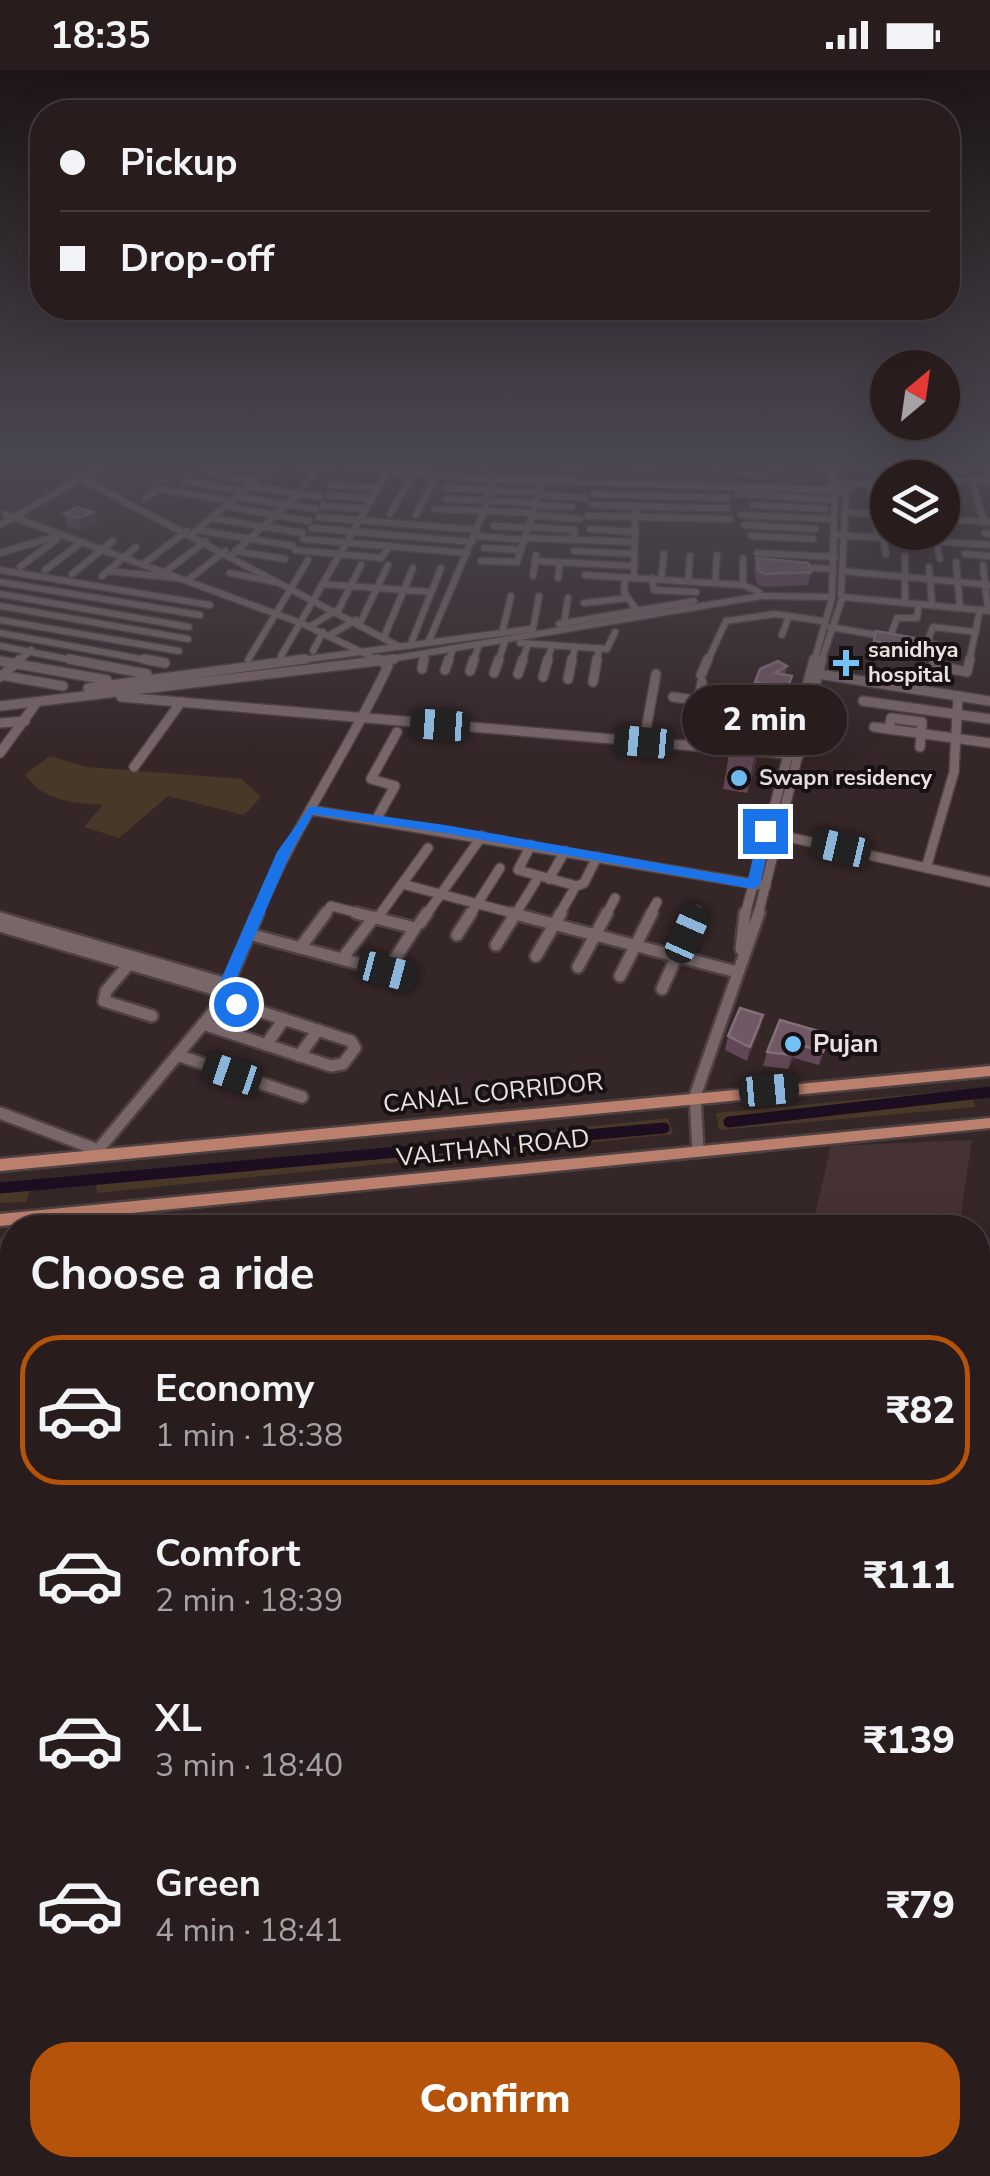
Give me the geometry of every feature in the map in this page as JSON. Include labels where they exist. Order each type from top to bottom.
[{"type":"main road","name":"CANAL CORRIDOR","points":[[0,1165],[695,1096],[990,1072]]},
{"type":"main road","name":"VALTHAN ROAD","points":[[50,1215],[990,1122]]},
{"type":"street","points":[[10,560],[22,567],[104,587],[210,606]]},
{"type":"street","points":[[2,587],[30,560]]},
{"type":"street","points":[[45,570],[58,560]]},
{"type":"street","points":[[72,574],[89,560]]},
{"type":"street","points":[[0,1113],[96,1153],[203,1024],[224,992],[284,852],[363,718],[388,666],[327,634],[188,580],[105,574],[120,560]]},
{"type":"street","points":[[133,560],[163,576]]},
{"type":"street","points":[[143,564],[149,560]]},
{"type":"street","points":[[152,588],[182,560]]},
{"type":"street","points":[[188,580],[218,560]]},
{"type":"street","points":[[248,660],[308,560]]},
{"type":"street","points":[[281,656],[305,625],[314,598],[335,560]]},
{"type":"street","points":[[384,637],[412,560]]},
{"type":"street","points":[[405,646],[431,592],[439,560]]},
{"type":"street","points":[[428,643],[464,560]]},
{"type":"street","points":[[481,561],[517,560]]},
{"type":"street","points":[[533,576],[535,560]]},
{"type":"street","points":[[549,560],[634,566]]},
{"type":"street","points":[[634,560],[628,598],[638,614]]},
{"type":"street","points":[[662,560],[654,590],[696,592]]},
{"type":"street","points":[[688,580],[690,560]]},
{"type":"street","points":[[715,582],[717,560]]},
{"type":"street","points":[[742,585],[743,560]]},
{"type":"street","points":[[837,560],[838,570]]},
{"type":"street","points":[[698,1150],[695,1096],[741,958],[755,928],[800,755],[813,675],[836,597],[838,560]]},
{"type":"street","points":[[905,603],[907,560]]},
{"type":"street","points":[[104,683],[178,612],[245,562],[405,646]]},
{"type":"street","points":[[558,578],[560,562]]},
{"type":"street","points":[[956,562],[960,608]]},
{"type":"street","points":[[305,625],[338,610],[362,565]]},
{"type":"street","points":[[313,651],[327,634],[358,622],[388,565]]},
{"type":"street","points":[[689,745],[701,678],[724,622],[789,616],[927,643],[938,646],[935,666],[968,672],[976,632],[986,610],[988,585],[983,565]]},
{"type":"street","points":[[777,566],[988,585]]},
{"type":"street","points":[[929,566],[932,605]]},
{"type":"street","points":[[0,570],[22,567]]},
{"type":"street","points":[[230,573],[291,586]]},
{"type":"street","points":[[880,574],[880,600]]},
{"type":"street","points":[[125,583],[134,575]]},
{"type":"street","points":[[585,575],[715,582],[742,585],[758,592]]},
{"type":"street","points":[[597,589],[598,576]]},
{"type":"street","points":[[322,584],[431,592]]},
{"type":"street","points":[[2,587],[200,615]]},
{"type":"street","points":[[2,587],[80,607],[189,627]]},
{"type":"street","points":[[1,675],[104,587]]},
{"type":"street","points":[[172,587],[205,589]]},
{"type":"street","points":[[91,695],[381,661],[758,592],[986,610]]},
{"type":"street","points":[[494,673],[505,638],[511,596]]},
{"type":"street","points":[[533,628],[540,596]]},
{"type":"street","points":[[0,703],[37,702],[104,683],[428,643],[505,638],[533,628],[761,596],[836,597]]},
{"type":"street","points":[[564,623],[568,598]]},
{"type":"street","points":[[584,603],[628,598]]},
{"type":"street","points":[[890,637],[896,618],[918,618],[918,604]]},
{"type":"street","points":[[0,606],[188,639]]},
{"type":"street","points":[[782,636],[789,616]]},
{"type":"street","points":[[0,620],[179,652]]},
{"type":"street","points":[[927,643],[932,627],[976,632]]},
{"type":"street","points":[[505,638],[528,644],[608,648],[615,632]]},
{"type":"street","points":[[0,633],[165,663]]},
{"type":"street","points":[[470,671],[480,644]]},
{"type":"street","points":[[518,674],[528,644]]},
{"type":"street","points":[[543,678],[552,645]]},
{"type":"street","points":[[0,646],[147,674]]},
{"type":"street","points":[[568,678],[576,647]]},
{"type":"street","points":[[593,682],[599,648]]},
{"type":"street","points":[[445,670],[453,649]]},
{"type":"street","points":[[422,669],[424,654]]},
{"type":"street","points":[[0,661],[104,683]]},
{"type":"street","points":[[644,742],[656,674]]},
{"type":"street","points":[[1,675],[62,686]]},
{"type":"street","points":[[813,675],[990,701]]},
{"type":"street","points":[[741,958],[742,926],[796,719],[813,675]]},
{"type":"street","points":[[151,699],[158,687]]},
{"type":"street","points":[[0,703],[77,693],[800,755]]},
{"type":"street","points":[[926,868],[954,772],[958,696]]},
{"type":"street","points":[[673,697],[762,714]]},
{"type":"street","points":[[863,701],[990,719]]},
{"type":"street","points":[[0,753],[37,702]]},
{"type":"street","points":[[134,767],[181,702]]},
{"type":"street","points":[[737,749],[746,712]]},
{"type":"street","points":[[780,716],[796,719]]},
{"type":"street","points":[[0,723],[25,721]]},
{"type":"street","points":[[874,727],[990,743]]},
{"type":"street","points":[[378,818],[395,786],[371,778],[397,732]]},
{"type":"street","points":[[920,747],[922,734]]},
{"type":"street","points":[[310,810],[378,818],[766,886]]},
{"type":"street","points":[[779,834],[990,882]]},
{"type":"street","points":[[420,924],[482,836]]},
{"type":"street","points":[[531,845],[518,870],[582,885],[597,856]]},
{"type":"street","points":[[342,959],[428,848]]},
{"type":"street","points":[[548,878],[565,851]]},
{"type":"street","points":[[457,935],[500,868]]},
{"type":"street","points":[[496,945],[536,882]]},
{"type":"street","points":[[402,884],[737,972]]},
{"type":"street","points":[[536,956],[574,891]]},
{"type":"street","points":[[578,967],[615,898]]},
{"type":"street","points":[[620,976],[658,902]]},
{"type":"street","points":[[300,948],[332,906],[378,915],[415,928],[387,971]]},
{"type":"street","points":[[662,989],[697,910]]},
{"type":"street","points":[[0,918],[224,992],[236,1004],[351,1041],[355,1048],[338,1066],[203,1024]]},
{"type":"street","points":[[0,926],[224,992]]},
{"type":"street","points":[[249,934],[408,976]]},
{"type":"street","points":[[129,964],[106,991],[104,1000],[152,1016]]},
{"type":"street","points":[[266,1045],[284,1019]]},
{"type":"street","points":[[299,1056],[318,1030]]},
{"type":"street","points":[[176,1055],[302,1097]]},
{"type":"shaded area","points":[[50,756],[87,767],[242,779],[261,797],[244,815],[168,796],[119,838],[84,827],[103,805],[59,799],[32,783],[25,774]]},
{"type":"shaded area","points":[[990,1087],[990,1097],[973,1099],[975,1107],[719,1130],[716,1113]]},
{"type":"shaded area","points":[[668,1118],[673,1134],[97,1193],[96,1185],[30,1190],[26,1202],[0,1203],[0,1189]]},
{"type":"shaded area","points":[[972,1140],[961,1215],[815,1215],[831,1146]]},
{"type":"building","points":[[757,560],[780,560],[808,563],[811,572],[766,574],[759,571]]},
{"type":"building","points":[[876,631],[920,639],[918,648],[874,641]]},
{"type":"building","points":[[778,661],[787,666],[775,673],[792,676],[787,689],[755,682],[760,669]]},
{"type":"building","points":[[754,701],[782,704],[777,723],[750,722]]},
{"type":"building","points":[[739,723],[763,727],[755,753],[730,748]]},
{"type":"building","points":[[740,1008],[763,1015],[750,1047],[728,1036]]},
{"type":"building","points":[[780,1020],[829,1034],[823,1052],[798,1044],[792,1055],[767,1052]]},
{"type":"waterway","points":[[729,1122],[990,1092]]},
{"type":"waterway","points":[[0,1188],[664,1128]]},
{"type":"place","name":"sanidhya hospital","points":[[846,663]]},
{"type":"place","name":"Swapn residency","points":[[739,778]]},
{"type":"place","name":"Pujan","points":[[793,1044]]},
{"type":"route","points":[[236,1004],[222,999],[226,984],[284,852],[310,810],[445,829],[753,885],[765,831]]}]
